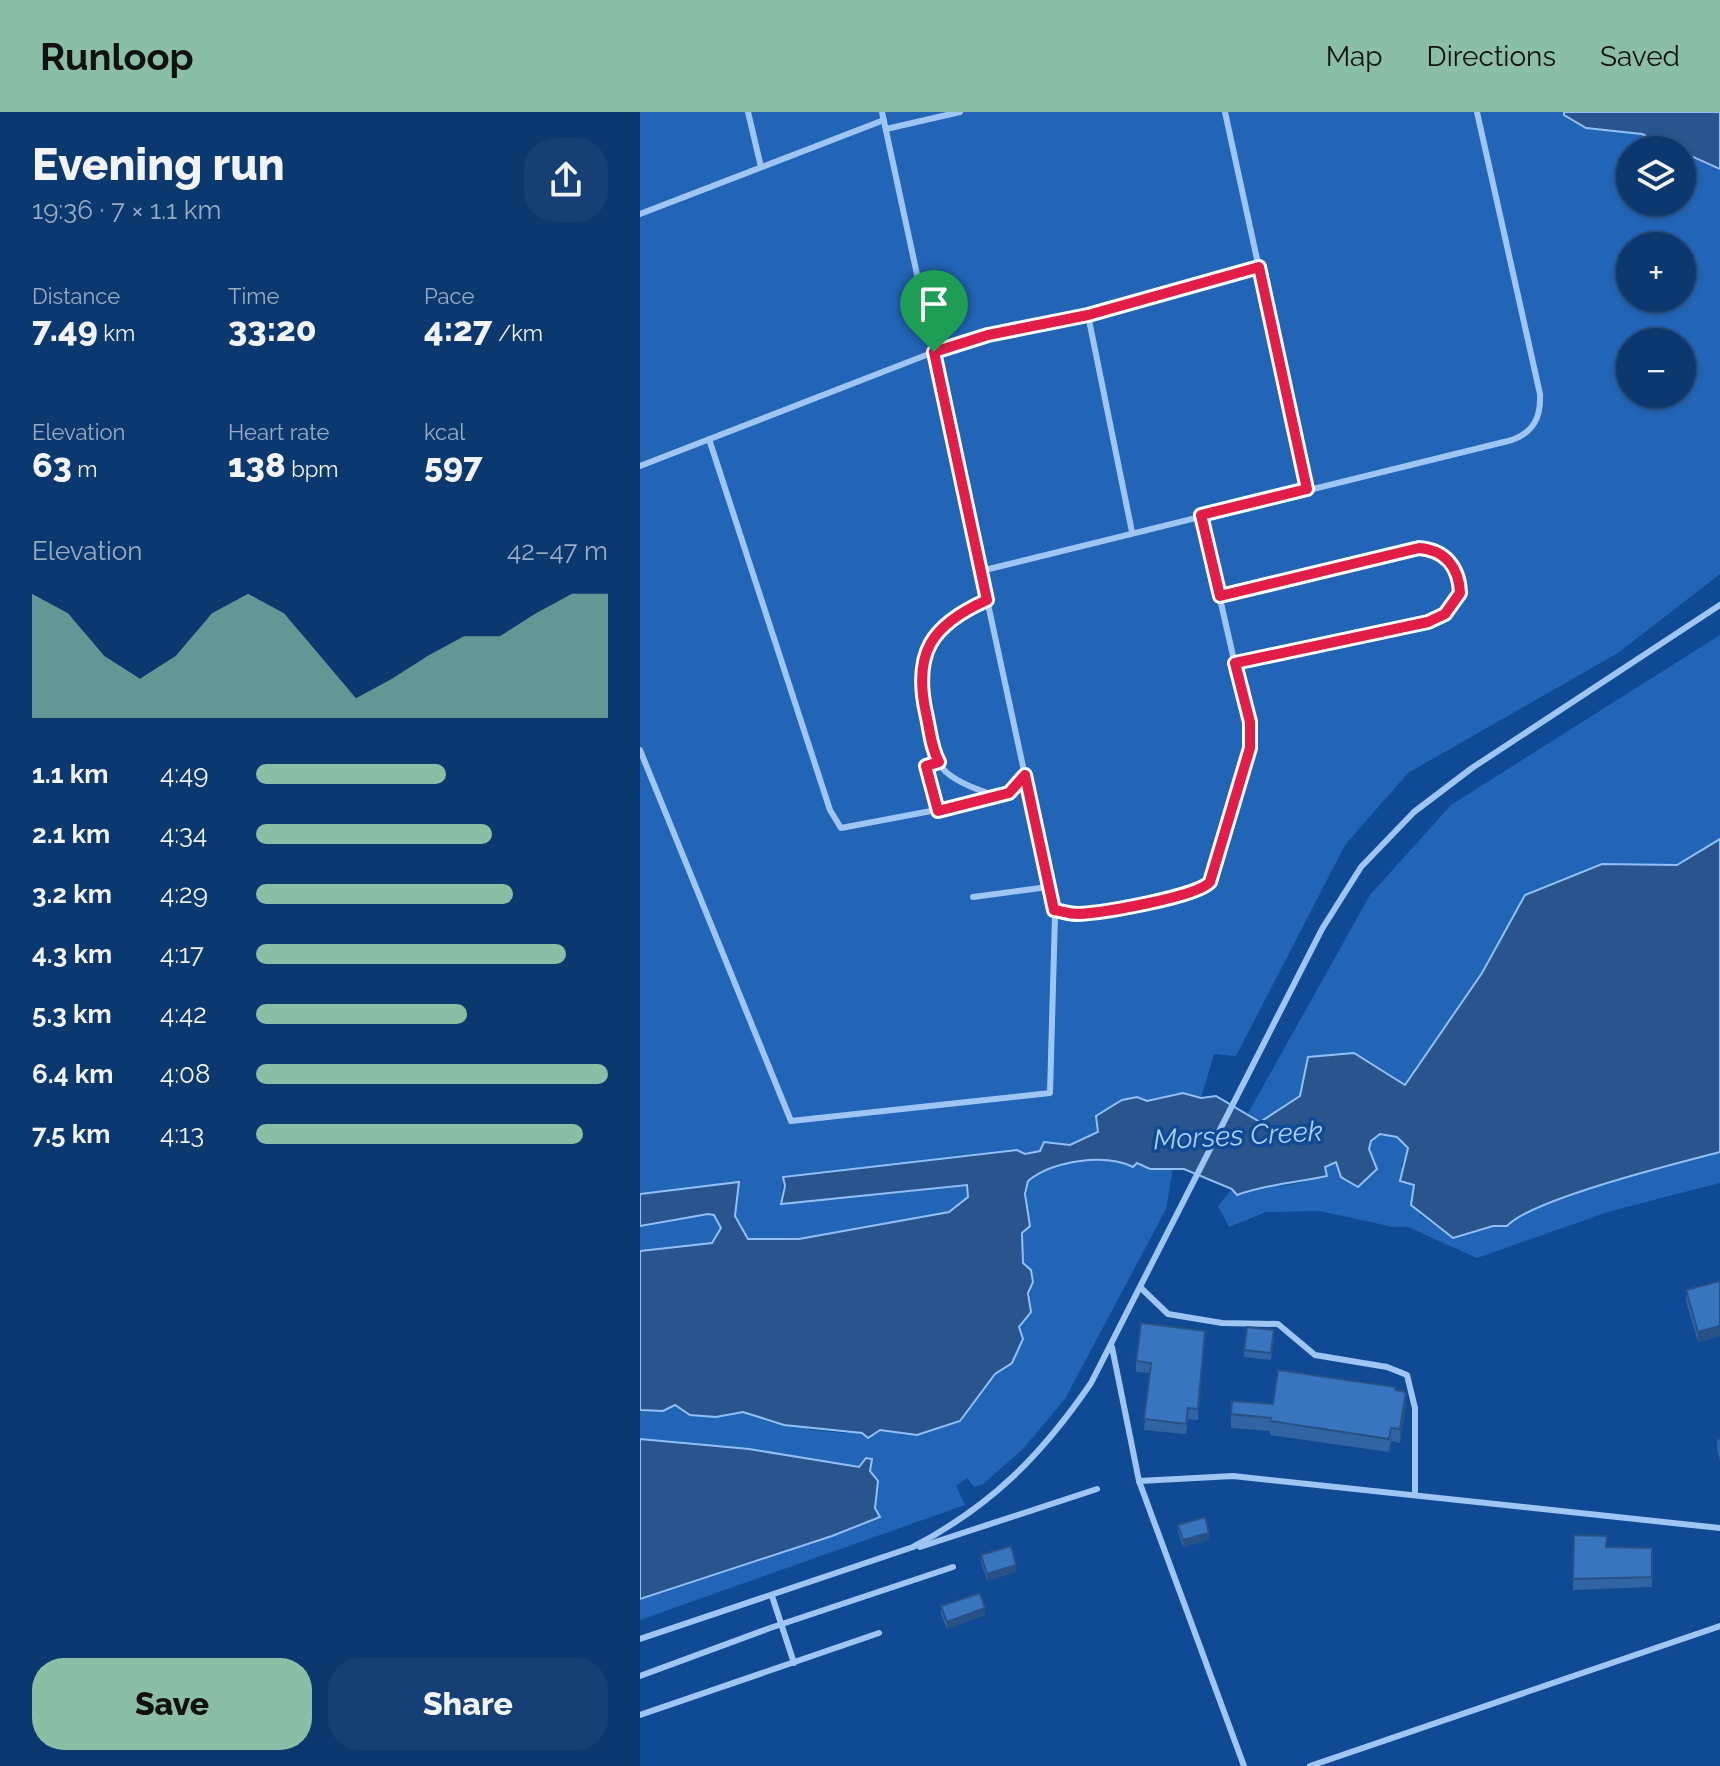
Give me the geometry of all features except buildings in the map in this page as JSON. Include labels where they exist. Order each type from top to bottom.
[{"type":"lane","points":[[748,112],[761,167]]},
{"type":"lane","points":[[886,129],[960,112]]},
{"type":"lane","points":[[1225,112],[1307,489]]},
{"type":"lane","points":[[981,571],[1512,440],[1529,432],[1539,415],[1540,394],[1477,112]]},
{"type":"lane","points":[[640,214],[883,116],[1054,910],[1050,1093],[791,1121],[640,750]]},
{"type":"lane","points":[[640,466],[934,352],[988,335],[1088,315],[1259,267]]},
{"type":"lane","points":[[1088,315],[1132,532]]},
{"type":"lane","points":[[709,439],[830,810],[841,828],[997,797],[1009,793],[1025,775]]},
{"type":"lane","points":[[1054,910],[1077,914],[1170,898],[1194,893],[1210,882],[1250,748],[1250,722],[1201,515]]},
{"type":"lane","points":[[1220,596],[1419,548],[1444,556],[1459,580],[1455,604],[1437,619],[1235,663]]},
{"type":"lane","points":[[987,600],[949,622],[930,642],[921,667],[920,688],[939,762],[945,771],[971,787],[997,797]]},
{"type":"lane","points":[[875,1562],[949,1528],[1018,1476],[1069,1416],[1112,1347],[1340,897],[1385,839],[1472,768],[1720,605]]},
{"type":"lane","points":[[938,811],[926,766],[939,762]]},
{"type":"lane","points":[[973,897],[1048,887]]},
{"type":"lane","points":[[1141,1288],[1168,1314],[1222,1323],[1278,1324],[1315,1355],[1387,1367],[1407,1375],[1415,1408],[1415,1495]]},
{"type":"lane","points":[[1112,1347],[1139,1481],[1244,1766]]},
{"type":"lane","points":[[1139,1481],[1233,1476],[1720,1528]]},
{"type":"lane","points":[[640,1639],[1097,1489]]},
{"type":"lane","points":[[640,1676],[782,1624],[953,1567]]},
{"type":"lane","points":[[772,1596],[794,1663]]},
{"type":"lane","points":[[1310,1766],[1720,1626]]},
{"type":"lane","points":[[640,1715],[879,1633]]},
{"type":"shaded area","points":[[640,112],[1564,112],[1586,128],[1646,136],[1616,136],[1616,216],[1696,216],[1696,159],[1720,169],[1720,574],[1618,653],[1408,773],[1345,845],[1236,1056],[1214,1054],[1201,1098],[1182,1093],[1147,1101],[1137,1097],[1122,1100],[1096,1116],[1098,1132],[1091,1136],[1066,1144],[1044,1143],[1040,1151],[1025,1154],[1017,1150],[783,1177],[781,1204],[967,1184],[968,1197],[949,1211],[799,1239],[748,1239],[735,1216],[738,1182],[640,1194]]},
{"type":"shaded area","points":[[1720,635],[1720,839],[1677,865],[1602,864],[1525,895],[1482,973],[1405,1085],[1354,1053],[1300,1096],[1260,1122],[1247,1115],[1370,895],[1451,805]]},
{"type":"shaded area","points":[[1380,1134],[1397,1137],[1408,1149],[1401,1166],[1415,1185],[1420,1215],[1453,1238],[1493,1226],[1507,1226],[1545,1205],[1607,1183],[1720,1152],[1720,1183],[1611,1211],[1477,1258],[1408,1227],[1393,1227],[1320,1211],[1266,1212],[1229,1227],[1218,1206],[1232,1189],[1290,1185],[1326,1176],[1325,1167],[1336,1162],[1340,1165],[1368,1150],[1371,1141]]},
{"type":"shaded area","points":[[1107,1158],[1132,1167],[1137,1163],[1150,1169],[1173,1168],[1166,1209],[1065,1399],[1023,1449],[983,1484],[974,1487],[967,1478],[956,1486],[965,1505],[640,1620],[640,1599],[832,1536],[875,1508],[877,1499],[866,1458],[860,1467],[749,1449],[640,1439],[640,1410],[663,1411],[675,1405],[716,1417],[743,1412],[783,1425],[799,1424],[811,1430],[844,1433],[880,1430],[917,1435],[960,1421],[1001,1367],[1019,1327],[1031,1312],[1030,1286],[1022,1255],[1028,1181],[1050,1166]]},
{"type":"shaded area","points":[[714,1215],[721,1229],[712,1243],[640,1251],[640,1226]]},
{"type":"water","points":[[1564,112],[1720,112],[1720,169],[1696,158],[1696,136],[1646,136],[1586,128],[1564,115]]},
{"type":"water","name":"Morses Creek","points":[[1720,839],[1720,1152],[1574,1194],[1545,1205],[1507,1226],[1493,1226],[1453,1238],[1411,1205],[1414,1185],[1400,1181],[1408,1148],[1397,1137],[1380,1134],[1371,1141],[1369,1149],[1377,1169],[1358,1187],[1341,1177],[1336,1162],[1325,1167],[1327,1176],[1237,1195],[1232,1189],[1184,1169],[1150,1169],[1137,1163],[1133,1167],[1108,1160],[1064,1164],[1028,1181],[1025,1194],[1030,1226],[1022,1233],[1023,1263],[1031,1270],[1033,1282],[1028,1293],[1031,1312],[1019,1327],[1023,1339],[1012,1363],[995,1374],[960,1421],[917,1435],[880,1430],[868,1438],[862,1433],[784,1425],[743,1412],[716,1417],[690,1415],[675,1405],[663,1411],[640,1410],[640,1251],[712,1243],[721,1228],[714,1215],[708,1214],[640,1226],[640,1194],[739,1182],[735,1216],[748,1239],[799,1239],[949,1212],[968,1197],[967,1185],[781,1204],[785,1186],[783,1177],[1017,1150],[1025,1154],[1040,1151],[1044,1142],[1070,1145],[1098,1132],[1096,1116],[1122,1100],[1137,1097],[1147,1101],[1183,1093],[1201,1098],[1216,1096],[1260,1122],[1300,1096],[1308,1057],[1354,1053],[1405,1085],[1482,973],[1525,895],[1602,864],[1677,865]]},
{"type":"water","points":[[640,1439],[749,1449],[859,1467],[866,1458],[872,1459],[870,1471],[878,1481],[875,1508],[880,1517],[832,1536],[640,1599]]},
{"type":"route","points":[[1259,267],[1307,489],[1201,515],[1220,596],[1294,581],[1419,548],[1431,549],[1454,566],[1460,593],[1455,604],[1437,619],[1235,663],[1250,722],[1249,760],[1215,874],[1204,888],[1194,893],[1077,914],[1054,910],[1025,775],[1009,793],[938,811],[926,766],[939,762],[934,754],[920,688],[921,667],[930,642],[949,622],[987,600],[934,352],[988,335],[1088,315],[1259,267]]}]
